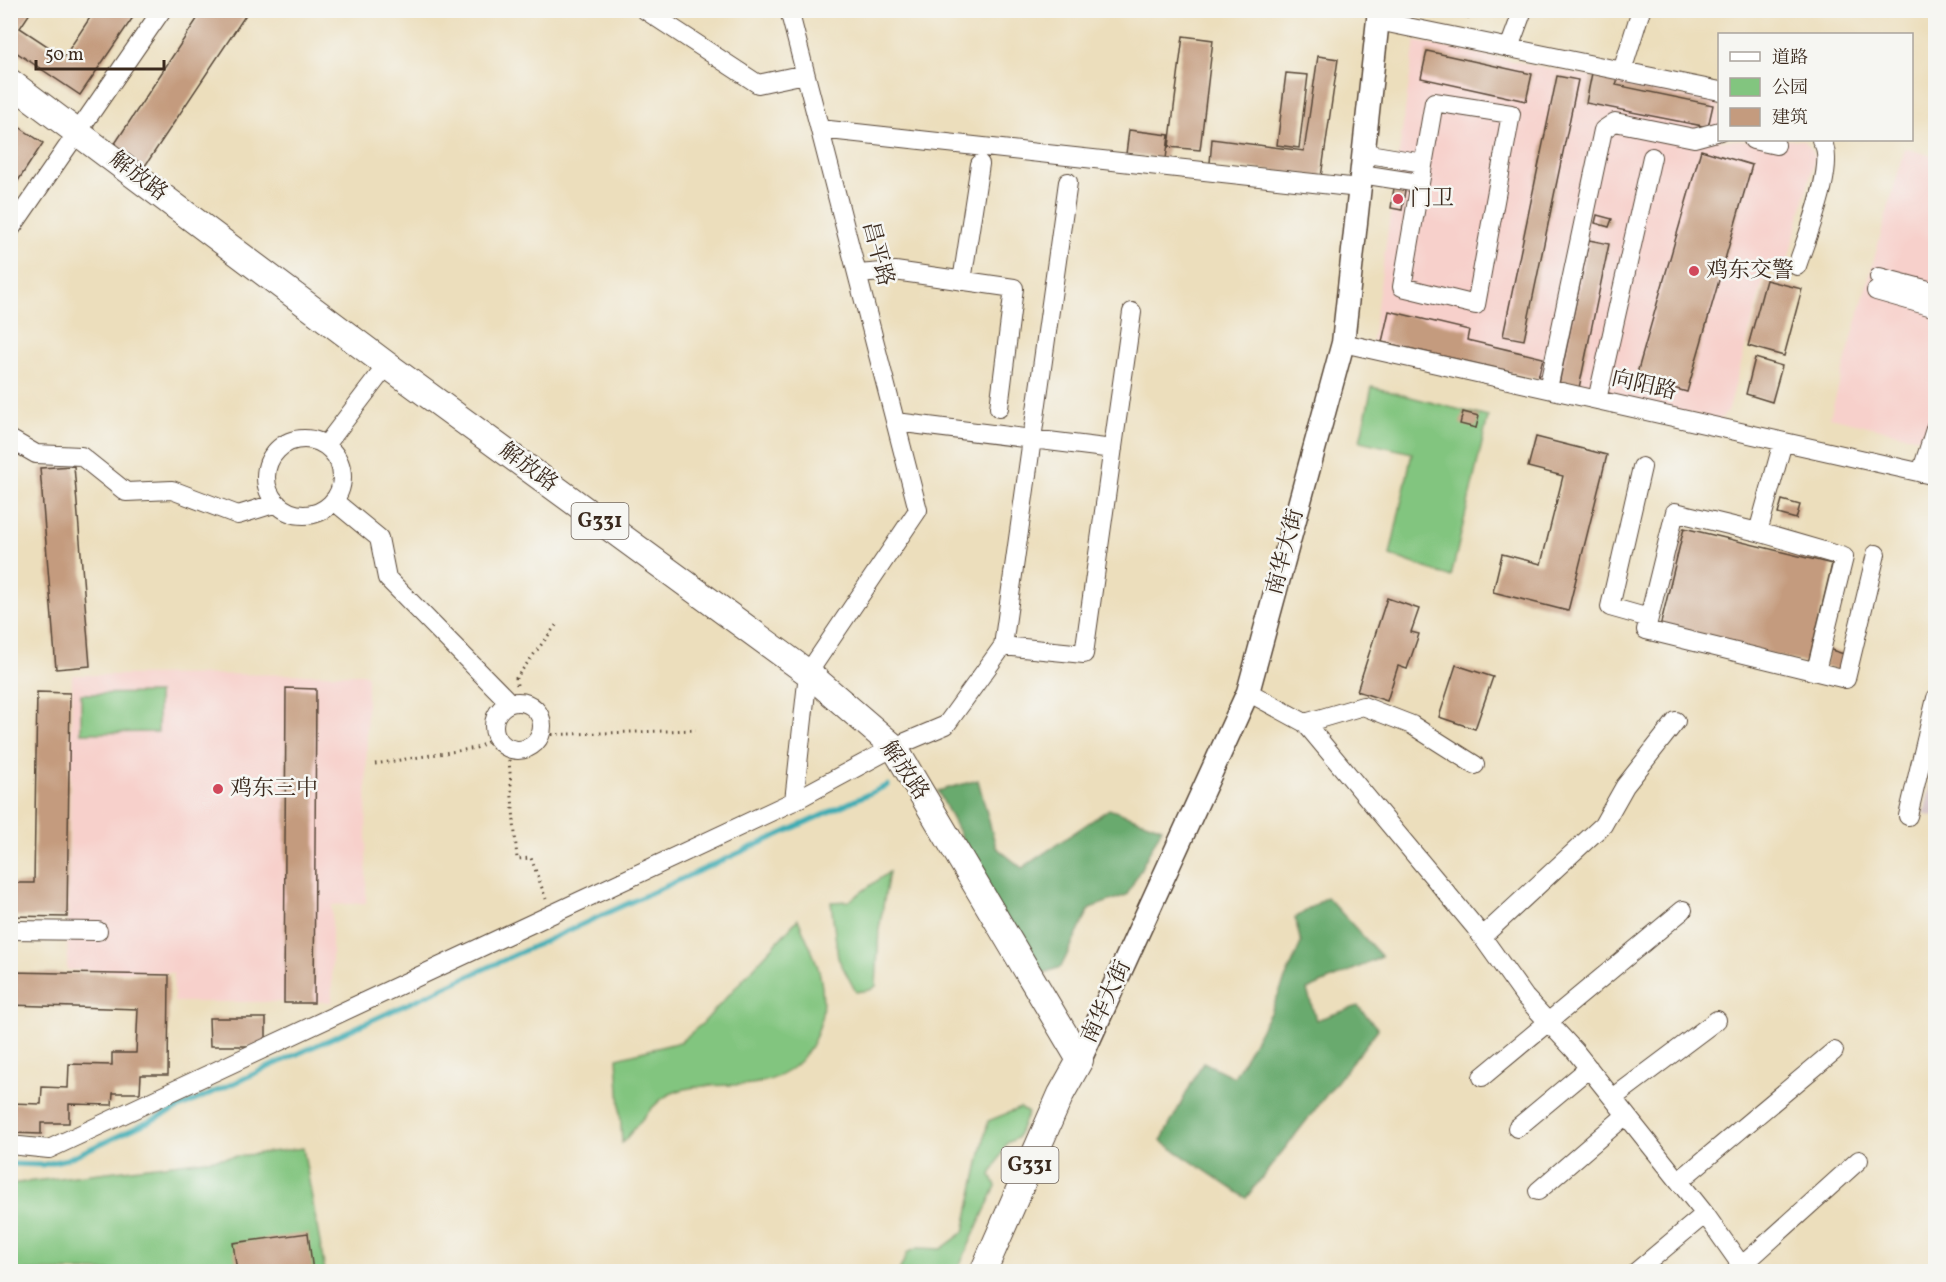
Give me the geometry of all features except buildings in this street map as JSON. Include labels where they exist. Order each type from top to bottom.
[{"type":"highway","name":"解放路","points":[[10,82],[387,365],[808,673],[894,747],[1080,1060]]},
{"type":"highway","name":"南华大街","points":[[983,1272],[1061,1094],[1080,1060]]},
{"type":"highway","name":"南华大街","points":[[999,1272],[1075,1097],[1080,1060]]},
{"type":"main road","name":"南华大街","points":[[1080,1060],[1248,692],[1342,343],[1378,16]]},
{"type":"street","points":[[10,230],[162,10]]},
{"type":"street","points":[[645,10],[758,84],[805,74]]},
{"type":"street","name":"昌平路","points":[[789,10],[918,510],[808,673]]},
{"type":"street","points":[[1509,48],[1523,10]]},
{"type":"street","points":[[1622,71],[1641,10]]},
{"type":"street","points":[[1378,16],[1509,48],[1718,91]]},
{"type":"street","points":[[1434,102],[1511,114],[1476,305],[1402,287],[1423,163],[1434,102]]},
{"type":"street","points":[[1548,389],[1603,130],[1615,122],[1694,138],[1718,130]]},
{"type":"street","points":[[820,129],[1361,172],[1419,183]]},
{"type":"street","points":[[1757,141],[1776,146]]},
{"type":"street","points":[[1797,266],[1827,170],[1825,144],[1822,141]]},
{"type":"street","points":[[1597,400],[1652,157]]},
{"type":"street","points":[[1361,172],[1423,163]]},
{"type":"street","points":[[962,280],[980,164]]},
{"type":"street","points":[[10,1145],[50,1149],[794,801],[894,747],[946,725],[1003,646],[1068,182]]},
{"type":"street","points":[[858,274],[895,271],[1014,288],[999,408]]},
{"type":"street","points":[[1935,292],[1878,284],[1935,308]]},
{"type":"street","points":[[1003,646],[1084,654],[1132,312]]},
{"type":"street","name":"向阳路","points":[[1342,343],[1928,474]]},
{"type":"street","points":[[326,445],[387,365]]},
{"type":"street","points":[[896,422],[1113,449]]},
{"type":"street","points":[[1928,474],[1935,426]]},
{"type":"street","points":[[303,439],[326,445],[338,459],[342,478],[334,501],[324,509],[306,514],[287,511],[270,493],[267,468],[280,447],[303,439]]},
{"type":"street","points":[[10,440],[36,454],[81,456],[126,492],[172,490],[238,515],[277,503]]},
{"type":"street","points":[[1758,532],[1783,442]]},
{"type":"street","points":[[1642,467],[1610,607],[1649,618]]},
{"type":"street","points":[[334,501],[379,538],[387,578],[514,702]]},
{"type":"street","points":[[1816,671],[1844,556],[1675,512],[1646,630],[1846,679],[1876,554]]},
{"type":"street","points":[[794,801],[808,673]]},
{"type":"street","points":[[1248,692],[1305,723],[1482,937],[1525,997],[1613,1098],[1705,1214],[1741,1270],[1859,1160]]},
{"type":"street","points":[[1908,816],[1935,698]]},
{"type":"street","points":[[514,702],[526,703],[538,712],[542,727],[540,735],[531,746],[516,750],[503,742],[495,721],[498,713],[514,702]]},
{"type":"street","points":[[1305,723],[1363,706],[1412,725],[1475,765]]},
{"type":"street","points":[[1482,937],[1603,825],[1626,786],[1676,721]]},
{"type":"street","points":[[1482,1077],[1683,910]]},
{"type":"street","points":[[10,930],[98,932]]},
{"type":"street","points":[[1613,1098],[1716,1020]]},
{"type":"street","points":[[1678,1181],[1834,1051]]},
{"type":"street","points":[[1516,1128],[1589,1068]]},
{"type":"street","points":[[1538,1191],[1626,1115]]},
{"type":"street","points":[[1636,1272],[1705,1214]]},
{"type":"path","points":[[514,702],[516,678],[557,624]]},
{"type":"path","points":[[540,735],[696,730]]},
{"type":"path","points":[[375,764],[503,742],[517,859],[531,858],[552,913]]},
{"type":"shaded area","points":[[1415,41],[1718,103],[1718,141],[1804,141],[1813,151],[1815,159],[1786,268],[1768,264],[1728,412],[1719,420],[1372,341]]},
{"type":"shaded area","points":[[1905,148],[1935,157],[1935,442],[1830,417]]},
{"type":"shaded area","name":"鸡东三中","points":[[367,674],[366,903],[332,905],[332,1002],[174,1002],[173,973],[67,970],[72,675]]},
{"type":"shaded area","points":[[1935,765],[1935,817],[1924,814]]},
{"type":"green space","points":[[1372,387],[1488,417],[1451,577],[1390,555],[1412,453],[1360,441]]},
{"type":"green space","points":[[158,693],[158,732],[81,733],[81,694]]},
{"type":"green space","points":[[978,780],[996,847],[1022,868],[1109,809],[1162,828],[1127,895],[1090,908],[1061,967],[1032,977],[938,791]]},
{"type":"green space","points":[[889,872],[879,929],[876,986],[870,990],[856,992],[838,958],[831,902],[849,901]]},
{"type":"green space","points":[[1327,897],[1382,957],[1307,990],[1316,1020],[1358,1006],[1378,1029],[1246,1198],[1161,1141],[1203,1062],[1234,1077],[1271,1011],[1301,943],[1295,918]]},
{"type":"green space","points":[[798,919],[818,968],[823,994],[818,1030],[801,1060],[788,1071],[752,1084],[690,1088],[670,1094],[651,1109],[622,1143],[617,1058],[680,1042],[703,1023]]},
{"type":"green space","points":[[1020,1108],[1028,1113],[1017,1138],[1007,1143],[991,1175],[996,1186],[957,1271],[899,1271],[908,1252],[918,1248],[941,1249],[964,1232],[988,1121]]},
{"type":"green space","points":[[303,1148],[325,1271],[11,1271],[10,1184]]},
{"type":"waterway","points":[[10,1164],[42,1165],[67,1159],[888,785]]},
{"type":"place","name":"门卫","points":[[1398,199]]},
{"type":"place","name":"鸡东交警","points":[[1694,271]]},
{"type":"place","name":"鸡东三中","points":[[218,789]]}]
